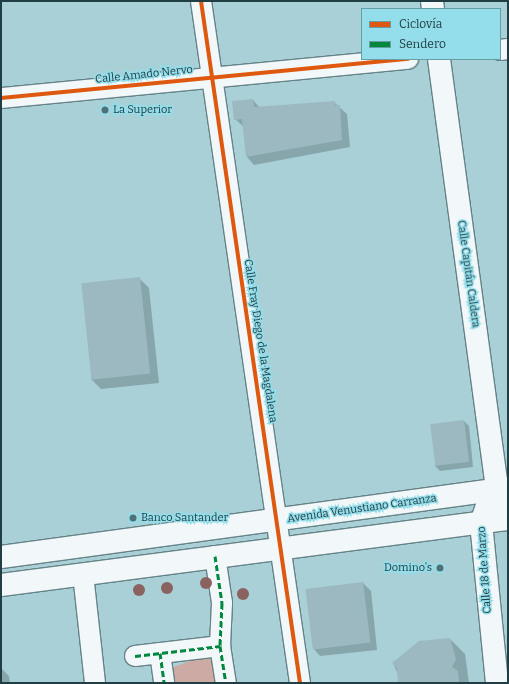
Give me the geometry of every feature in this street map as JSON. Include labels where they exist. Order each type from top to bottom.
[{"type":"main road","name":"Calle Capitán Caldera","points":[[439,60],[503,489]]},
{"type":"main road","points":[[503,489],[508,516]]},
{"type":"main road","name":"Avenida Venustiano Carranza","points":[[1,557],[503,489]]},
{"type":"main road","name":"Calle 18 de Marzo","points":[[497,683],[481,523],[486,506],[503,489]]},
{"type":"main road","points":[[1,585],[215,556],[283,550],[508,519]]},
{"type":"street","name":"Calle Fray Diego de la Magdalena","points":[[202,1],[211,78],[283,550],[300,683]]},
{"type":"street","name":"Calle Amado Nervo","points":[[1,98],[398,60]]},
{"type":"street","points":[[215,556],[222,602],[220,646],[226,683]]},
{"type":"street","points":[[83,574],[95,683]]},
{"type":"street","points":[[135,656],[220,646]]},
{"type":"street","points":[[160,653],[164,683]]},
{"type":"shaded area","points":[[198,658],[210,659],[215,664],[217,683],[173,683],[171,668]]},
{"type":"building","points":[[253,99],[254,107],[335,101],[335,105],[340,105],[342,140],[246,157],[242,119],[234,120],[232,101]]},
{"type":"building","points":[[140,277],[150,373],[91,380],[81,283]]},
{"type":"building","points":[[464,420],[469,462],[435,466],[430,424]]},
{"type":"building","points":[[363,582],[370,643],[313,650],[305,589]]},
{"type":"building","points":[[450,638],[456,659],[452,667],[458,671],[459,683],[398,683],[397,668],[392,663],[419,641]]},
{"type":"marked path","points":[[215,556],[222,603],[220,646],[226,683]]},
{"type":"marked path","points":[[135,656],[220,646]]},
{"type":"marked path","points":[[160,653],[164,683]]},
{"type":"cycle path","points":[[201,1],[300,683]]},
{"type":"cycle path","points":[[1,98],[398,60]]},
{"type":"place","name":"La Superior","points":[[105,110]]},
{"type":"place","name":"Banco Santander","points":[[133,518]]},
{"type":"place","name":"Domino's","points":[[440,568]]}]
